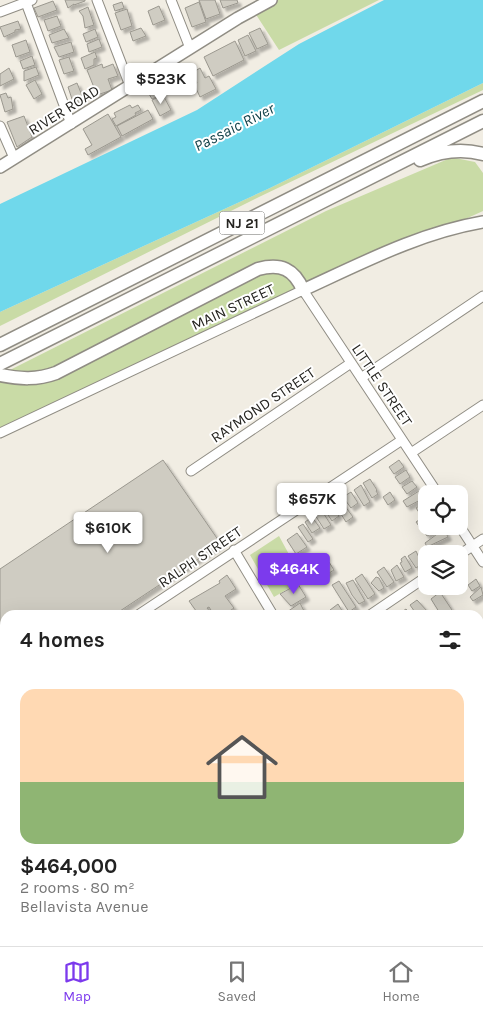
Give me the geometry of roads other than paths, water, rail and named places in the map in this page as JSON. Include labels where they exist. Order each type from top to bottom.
[{"type":"highway","name":"NJ 21","points":[[0,345],[483,101]]},
{"type":"highway","name":"NJ 21","points":[[1,371],[275,226],[483,121]]},
{"type":"highway","points":[[275,226],[427,157],[460,150],[483,154]]},
{"type":"highway","points":[[1,371],[35,378],[56,373],[258,269],[276,266],[285,268],[298,278],[303,290]]},
{"type":"main road","name":"RIVER ROAD","points":[[0,167],[190,48],[271,0]]},
{"type":"main road","name":"MAIN STREET","points":[[303,290],[400,245],[447,229],[483,222]]},
{"type":"street","points":[[97,0],[130,86]]},
{"type":"street","points":[[172,0],[190,48]]},
{"type":"street","points":[[0,12],[27,1],[71,124]]},
{"type":"street","points":[[0,126],[14,158]]},
{"type":"street","name":"LITTLE STREET","points":[[303,290],[432,485]]},
{"type":"street","name":"MAIN STREET","points":[[0,433],[303,290]]},
{"type":"street","points":[[361,378],[483,296]]},
{"type":"street","name":"RAYMOND STREET","points":[[191,471],[351,363]]},
{"type":"street","points":[[411,453],[483,405]]},
{"type":"street","name":"RALPH STREET","points":[[145,610],[402,440]]},
{"type":"street","points":[[465,535],[483,562]]},
{"type":"street","points":[[468,549],[483,539]]},
{"type":"street","points":[[234,550],[270,610]]},
{"type":"street","points":[[377,610],[418,582]]},
{"type":"water","name":"Passaic River","points":[[384,0],[483,0],[483,83],[270,188],[0,312],[0,204],[197,110],[299,44]]}]
